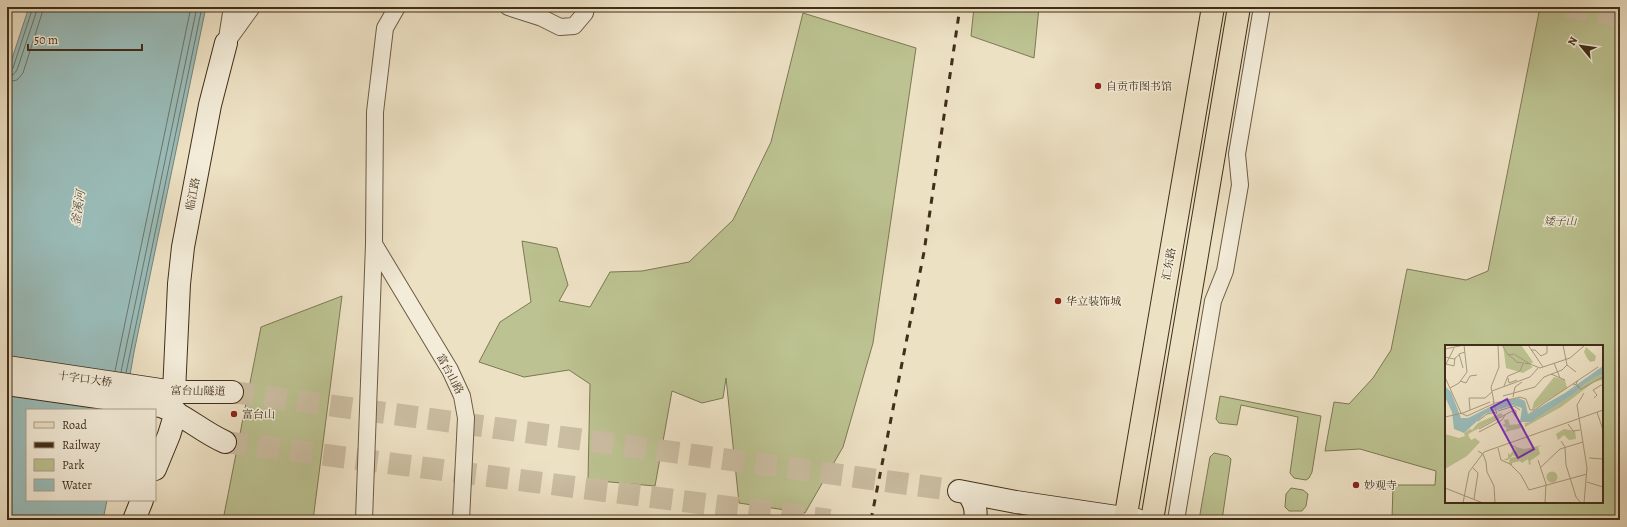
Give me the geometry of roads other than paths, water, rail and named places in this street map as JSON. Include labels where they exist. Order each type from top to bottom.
[{"type":"main road","name":"汇东路","points":[[1129,519],[1213,7]]},
{"type":"main road","points":[[1152,520],[1238,7]]},
{"type":"main road","name":"临江路","points":[[156,467],[169,435],[169,400],[182,247],[210,105],[226,43]]},
{"type":"main road","name":"十字口大桥","points":[[7,367],[169,400]]},
{"type":"main road","name":"十字口大桥","points":[[7,384],[169,400]]},
{"type":"main road","name":"富台山隧道","points":[[169,400],[232,392]]},
{"type":"main road","name":"富台山隧道","points":[[169,400],[216,438],[225,442]]},
{"type":"main road","points":[[975,520],[977,512],[975,504],[964,492],[1129,519]]},
{"type":"main road","points":[[134,520],[142,501]]},
{"type":"street","points":[[226,43],[232,7]]},
{"type":"street","name":"临江路","points":[[226,43],[252,7]]},
{"type":"street","points":[[364,520],[374,244],[375,112],[385,28],[397,7]]},
{"type":"street","points":[[508,7],[542,18],[560,27],[574,26],[585,13],[586,7]]},
{"type":"street","points":[[1176,520],[1213,301],[1225,270],[1239,193],[1240,185],[1237,154],[1262,7]]},
{"type":"street","name":"富台山路","points":[[374,244],[450,370],[462,396],[466,418],[461,520]]},
{"type":"water","name":"釜溪河","points":[[29,7],[206,7],[134,352],[124,409],[26,409],[26,501],[107,501],[103,520],[7,520],[7,74]]},
{"type":"tunnel","points":[[1566,7],[1620,16]]},
{"type":"tunnel","points":[[232,392],[959,491]]},
{"type":"tunnel","points":[[225,442],[830,520]]},
{"type":"railway","points":[[871,520],[924,252],[960,7]]},
{"type":"place","name":"自贡市图书馆","points":[[1098,86]]},
{"type":"place","name":"华立装饰城","points":[[1058,301]]},
{"type":"place","name":"富台山","points":[[234,414]]},
{"type":"place","name":"妙观寺","points":[[1356,485]]},
{"type":"park label","name":"矮子山","points":[[1560,221]]}]
